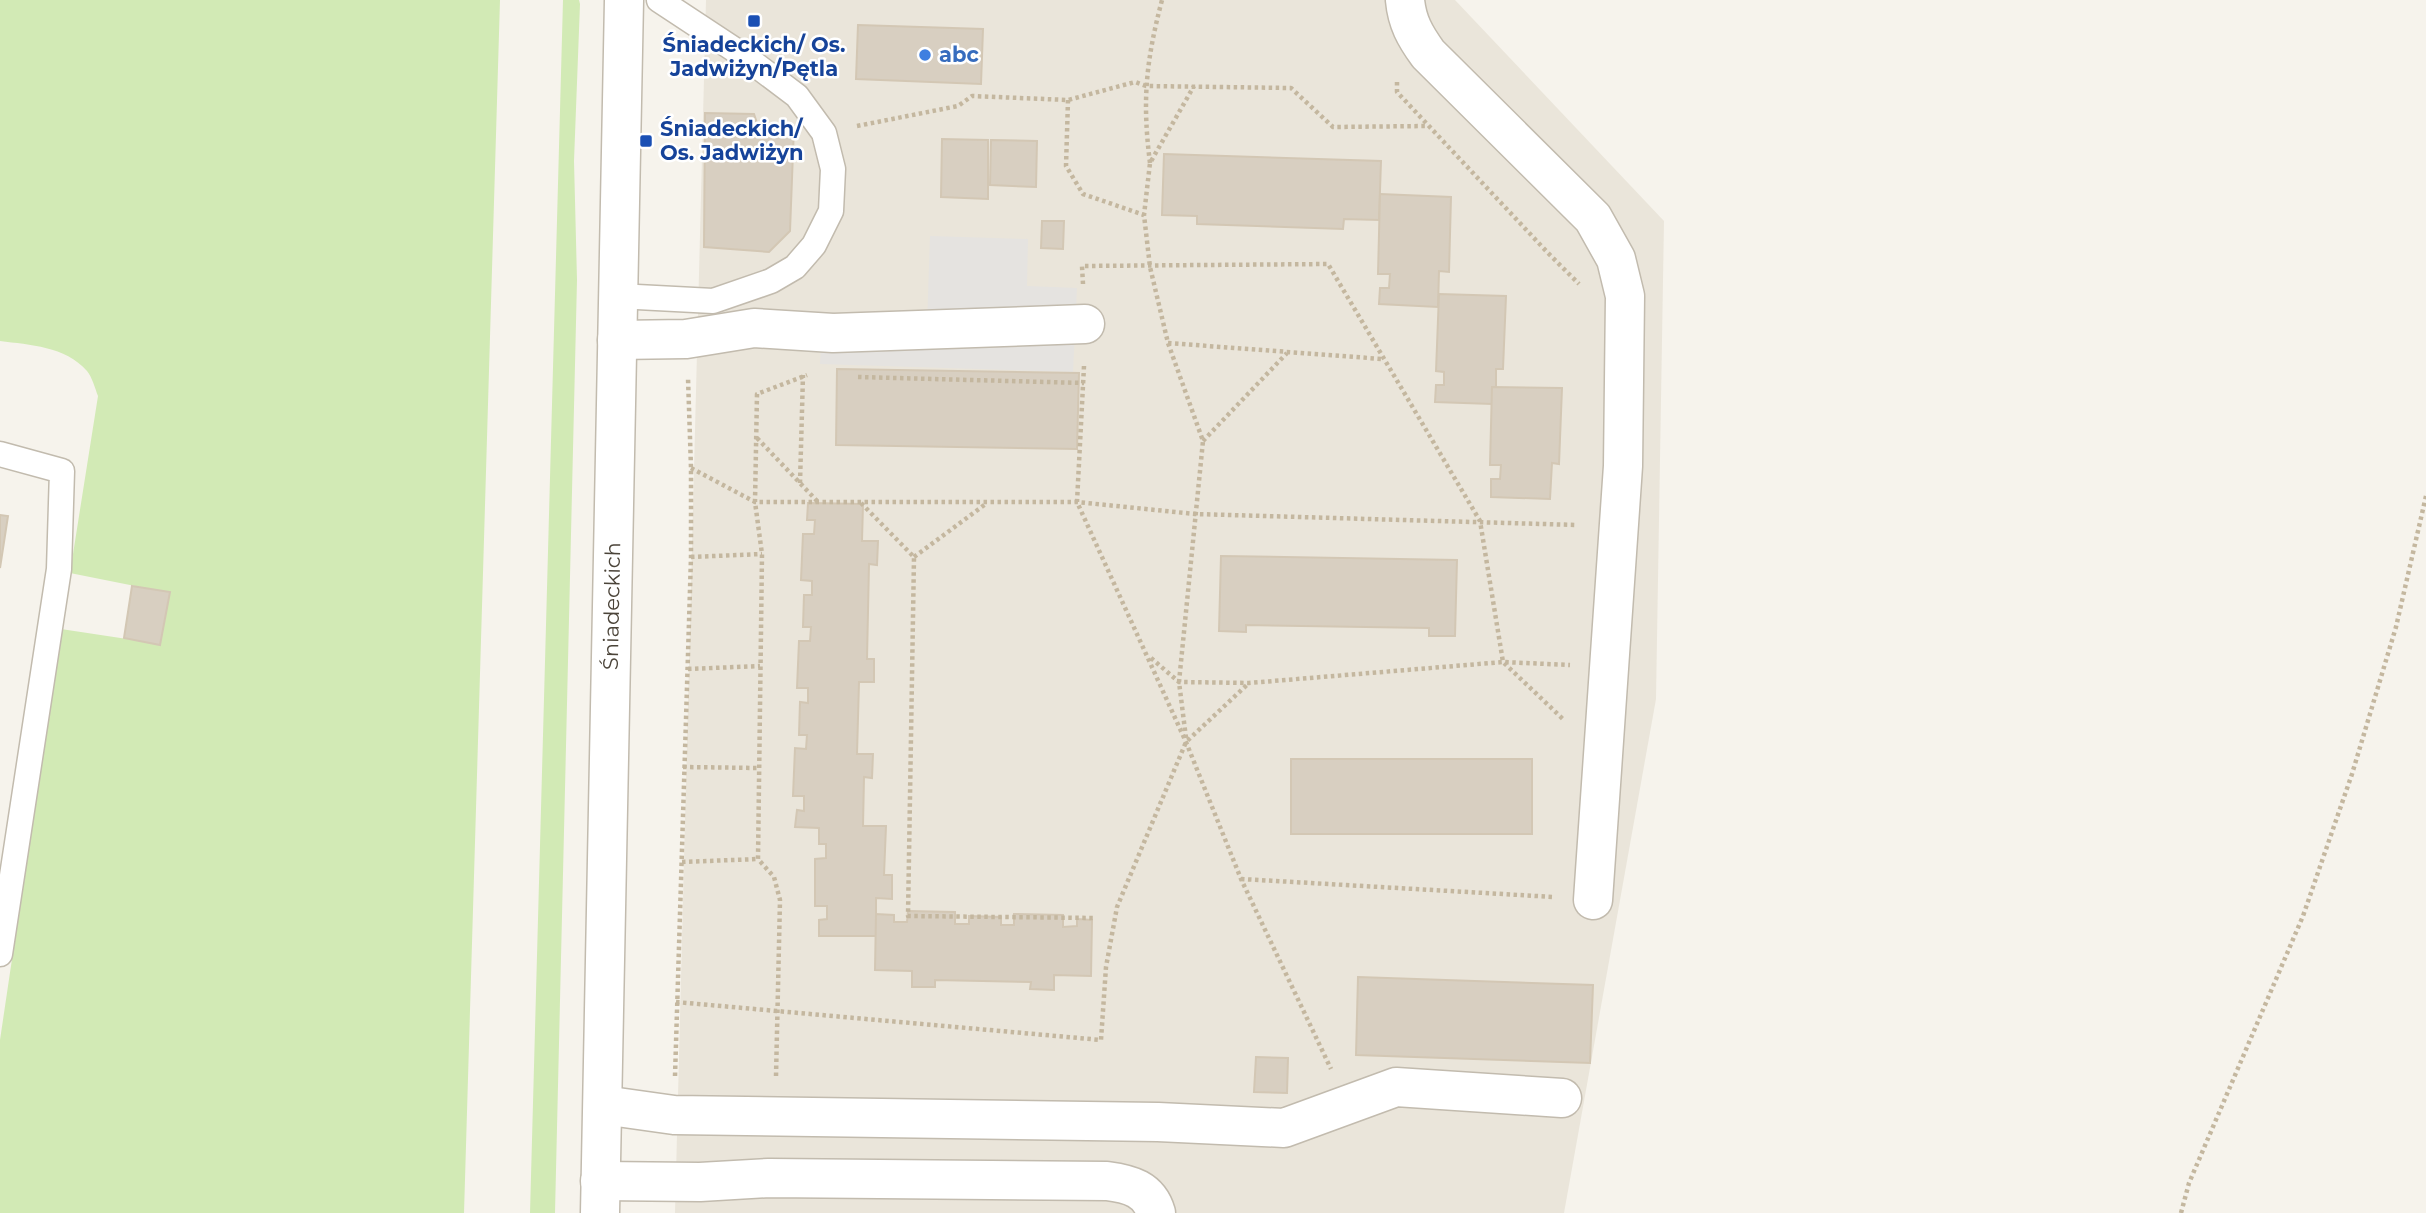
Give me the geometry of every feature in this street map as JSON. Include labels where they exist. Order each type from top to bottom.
[{"type":"street","name":"Śniadeckich","points":[[600,1197],[624,0]]},
{"type":"street","points":[[1405,0],[1406,15],[1414,34],[1428,54],[1593,218],[1616,259],[1625,296],[1623,466],[1593,900]]},
{"type":"street","points":[[617,340],[686,339],[754,328],[833,333],[1085,324]]},
{"type":"street","points":[[603,1105],[674,1115],[1158,1122],[1284,1128],[1396,1087],[1562,1098]]},
{"type":"street","points":[[600,1197],[699,1197],[768,1178],[1107,1181],[1140,1189],[1153,1204],[1156,1213]]},
{"type":"lane","points":[[618,296],[713,301],[771,281],[795,267],[814,245],[831,211],[833,169],[824,133],[797,96],[744,55],[659,0]]},
{"type":"lane","points":[[0,454],[62,471],[59,569],[0,954]]},
{"type":"path","points":[[1162,0],[1149,57],[1146,86],[1145,123],[1150,163],[1144,215],[1150,267],[1168,343],[1203,441],[1179,682],[1186,742]]},
{"type":"path","points":[[1398,69],[1397,92],[1585,289]]},
{"type":"path","points":[[824,133],[958,106],[972,96],[1068,100],[1135,82],[1146,86],[1291,88],[1333,127],[1427,125]]},
{"type":"path","points":[[1150,163],[1194,86]]},
{"type":"path","points":[[1068,100],[1066,166],[1083,194],[1144,215]]},
{"type":"path","points":[[1350,1103],[1327,1062],[1241,879],[1186,742],[1077,502],[1084,383],[1082,266],[1328,264],[1480,521],[1503,663],[1603,756]]},
{"type":"path","points":[[674,1115],[691,557],[686,339]]},
{"type":"path","points":[[1168,343],[1382,359]]},
{"type":"path","points":[[1203,441],[1287,352]]},
{"type":"path","points":[[775,1116],[780,900],[774,877],[758,859],[762,554],[755,502],[757,393],[803,375],[816,375]]},
{"type":"path","points":[[800,483],[803,375]]},
{"type":"path","points":[[856,377],[1084,383]]},
{"type":"path","points":[[756,437],[818,502]]},
{"type":"path","points":[[691,468],[755,502],[1077,502],[1195,514],[1589,526]]},
{"type":"path","points":[[2181,1213],[2189,1183],[2303,916],[2352,774],[2396,627],[2426,496]]},
{"type":"path","points":[[860,502],[914,557],[908,916],[1096,918]]},
{"type":"path","points":[[914,557],[987,502]]},
{"type":"path","points":[[691,557],[762,554]]},
{"type":"path","points":[[1147,655],[1179,682],[1249,683],[1503,663],[1609,667]]},
{"type":"path","points":[[688,669],[760,666]]},
{"type":"path","points":[[676,1002],[1101,1040],[1106,967],[1117,907],[1186,742],[1249,683]]},
{"type":"path","points":[[683,767],[758,768]]},
{"type":"path","points":[[682,862],[758,859]]},
{"type":"path","points":[[1241,879],[1593,900]]},
{"type":"shaded area","points":[[706,0],[1455,0],[1664,221],[1656,699],[1564,1213],[675,1213]]},
{"type":"shaded area","points":[[930,236],[1028,239],[1027,286],[1077,288],[1073,372],[820,364],[822,323],[927,326]]},
{"type":"green space","points":[[0,0],[500,0],[464,1213],[0,1213],[0,1040],[61,629],[160,644],[170,593],[70,573],[98,396],[87,371],[68,356],[47,348],[0,341]]},
{"type":"green space","points":[[563,0],[579,0],[580,4],[574,161],[577,280],[555,1213],[530,1213]]},
{"type":"building","points":[[858,25],[983,29],[981,84],[856,79]]},
{"type":"building","points":[[705,113],[754,114],[757,123],[765,128],[794,126],[790,231],[769,252],[704,247]]},
{"type":"building","points":[[942,139],[988,140],[988,199],[941,197]]},
{"type":"building","points":[[991,140],[1037,141],[1036,187],[990,185]]},
{"type":"building","points":[[1164,154],[1381,161],[1379,220],[1344,219],[1343,229],[1197,224],[1197,216],[1162,215]]},
{"type":"building","points":[[1380,194],[1451,197],[1449,272],[1439,271],[1438,307],[1379,304],[1380,288],[1389,288],[1390,274],[1378,274]]},
{"type":"building","points":[[1042,221],[1064,221],[1063,249],[1041,248]]},
{"type":"building","points":[[1439,294],[1506,296],[1503,369],[1496,369],[1492,404],[1435,402],[1436,385],[1444,385],[1444,372],[1436,371]]},
{"type":"building","points":[[837,369],[1079,373],[1077,449],[836,445]]},
{"type":"building","points":[[1492,387],[1562,388],[1559,464],[1552,463],[1550,499],[1491,497],[1491,479],[1500,479],[1501,465],[1490,465]]},
{"type":"building","points":[[808,503],[863,504],[862,541],[878,541],[877,565],[869,564],[867,659],[874,659],[874,682],[859,682],[857,754],[873,754],[872,778],[864,777],[863,826],[886,826],[884,875],[892,875],[892,899],[876,898],[876,936],[819,936],[819,920],[827,919],[827,906],[815,906],[815,859],[826,858],[826,844],[819,844],[819,828],[795,827],[797,810],[804,811],[804,796],[793,796],[795,748],[806,749],[807,735],[799,735],[800,702],[808,703],[808,688],[797,688],[799,641],[810,641],[811,627],[803,627],[804,595],[812,595],[812,581],[801,580],[803,534],[814,534],[815,520],[807,520]]},
{"type":"building","points":[[0,515],[8,516],[0,568]]},
{"type":"building","points":[[1221,556],[1457,560],[1455,636],[1429,636],[1429,628],[1246,625],[1246,632],[1219,631]]},
{"type":"building","points":[[132,586],[170,592],[160,645],[124,638]]},
{"type":"building","points":[[1291,759],[1532,759],[1532,834],[1291,834]]},
{"type":"building","points":[[908,911],[955,912],[955,924],[969,924],[969,916],[1001,917],[1001,925],[1014,925],[1014,914],[1063,915],[1063,927],[1077,926],[1077,919],[1092,920],[1091,976],[1054,975],[1054,990],[1030,989],[1031,982],[935,980],[935,987],[912,987],[912,971],[875,970],[876,914],[894,915],[894,922],[907,922]]},
{"type":"building","points":[[1358,977],[1593,985],[1590,1063],[1356,1055]]},
{"type":"building","points":[[1256,1057],[1288,1058],[1287,1093],[1254,1092]]},
{"type":"place","name":"Śniadeckich/ Os. Jadwiżyn/Pętla","points":[[754,21]]},
{"type":"place","name":"abc","points":[[925,55]]},
{"type":"place","name":"Śniadeckich/ Os. Jadwiżyn","points":[[646,141]]}]
